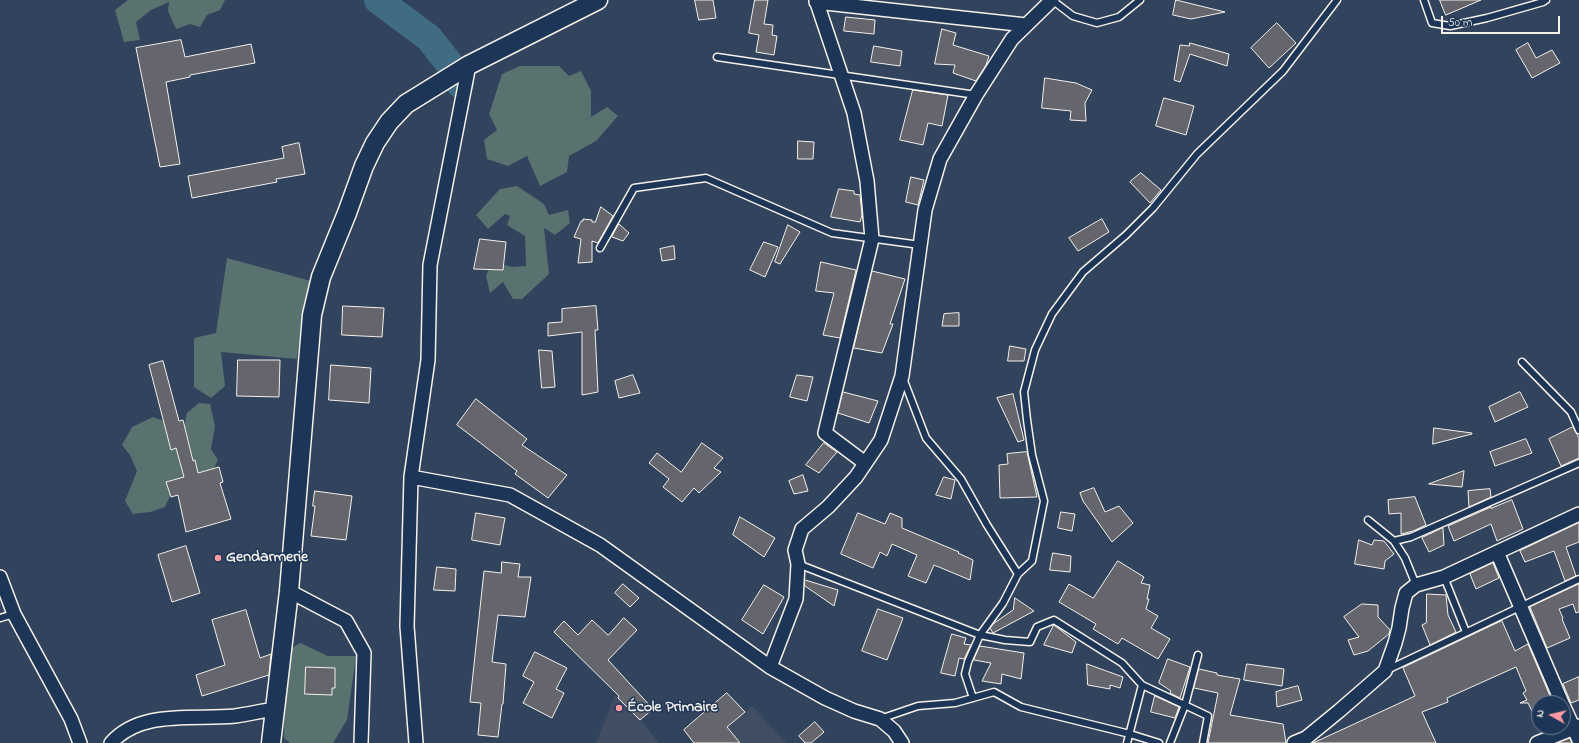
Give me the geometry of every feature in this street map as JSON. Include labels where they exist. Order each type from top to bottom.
[{"type":"main road","points":[[271,743],[289,591],[310,334],[316,296],[321,277],[348,212],[364,166],[375,143],[389,122],[406,104],[469,65],[596,0]]},
{"type":"street","points":[[770,667],[796,598],[798,564],[795,550],[802,529],[828,507],[856,477],[881,440],[902,376],[925,210],[940,159],[976,95],[1012,39],[1052,0]]},
{"type":"street","points":[[865,463],[825,433],[872,238],[867,181],[854,113],[816,1],[1026,25]]},
{"type":"street","points":[[416,743],[407,626],[411,477],[428,360],[430,265],[469,65]]},
{"type":"street","points":[[411,477],[510,495],[600,545],[770,667],[825,698],[854,711],[880,720],[894,731],[902,743]]},
{"type":"street","points":[[1294,743],[1306,738],[1384,671],[1399,628],[1406,593],[1416,585],[1444,577],[1579,514]]},
{"type":"street","points":[[1497,552],[1559,695]]},
{"type":"street","points":[[1,580],[14,614],[71,719],[80,743]]},
{"type":"street","points":[[289,591],[346,621],[364,653],[361,743]]},
{"type":"street","points":[[111,743],[133,727],[154,720],[235,716],[275,709]]},
{"type":"street","points":[[1537,743],[1577,731],[1571,719]]},
{"type":"lane","points":[[1052,0],[1073,16],[1097,23],[1119,17],[1140,0]]},
{"type":"lane","points":[[973,698],[965,674],[968,662],[980,635],[1003,603],[1018,574],[1032,561],[1044,501],[1032,455],[1024,392],[1036,350],[1052,314],[1083,272],[1126,235],[1153,208],[1198,154],[1283,71],[1337,0]]},
{"type":"lane","points":[[1424,0],[1432,23],[1450,26],[1487,18],[1546,0]]},
{"type":"lane","points":[[717,57],[976,95]]},
{"type":"lane","points":[[600,248],[634,188],[706,178],[832,233],[920,245]]},
{"type":"lane","points":[[1522,362],[1571,412],[1579,430]]},
{"type":"lane","points":[[902,376],[926,438],[961,479],[1018,574]]},
{"type":"lane","points":[[1394,541],[1411,537],[1579,464]]},
{"type":"lane","points":[[1368,520],[1394,541],[1405,558],[1416,585]]},
{"type":"lane","points":[[798,564],[980,635],[1004,640],[1030,642],[1037,627],[1054,620],[1122,663],[1142,685],[1208,716],[1203,743]]},
{"type":"lane","points":[[1444,577],[1466,632]]},
{"type":"lane","points":[[1384,671],[1579,579]]},
{"type":"lane","points":[[0,618],[14,614]]},
{"type":"lane","points":[[1170,743],[1185,705],[1198,655]]},
{"type":"lane","points":[[1127,743],[1142,685]]},
{"type":"lane","points":[[880,720],[918,706],[955,703],[994,692],[1021,707],[1130,734],[1159,743]]},
{"type":"shaded area","name":"École Primaire","points":[[615,695],[640,720],[659,743],[596,743]]},
{"type":"shaded area","name":"École Primaire","points":[[752,706],[786,743],[709,743],[745,712]]},
{"type":"green space","points":[[128,0],[225,0],[220,10],[207,15],[200,27],[190,24],[176,29],[168,11],[169,2],[151,10],[136,22],[140,40],[124,42],[115,10]]},
{"type":"green space","points":[[520,66],[559,66],[569,76],[581,71],[591,91],[591,117],[607,107],[618,116],[596,141],[569,156],[567,172],[540,186],[527,156],[508,166],[487,159],[484,140],[497,130],[489,114],[502,74]]},
{"type":"green space","points":[[517,186],[544,204],[549,215],[568,210],[570,223],[555,235],[544,228],[549,274],[522,299],[513,299],[503,282],[490,293],[486,276],[492,262],[513,267],[526,266],[525,236],[507,225],[510,216],[505,214],[488,229],[476,215],[500,189]]},
{"type":"green space","points":[[227,258],[311,281],[303,309],[297,359],[221,352],[225,386],[211,398],[194,387],[194,338],[216,333]]},
{"type":"green space","points":[[199,403],[210,404],[215,426],[211,449],[218,460],[212,472],[176,483],[165,507],[150,512],[133,514],[125,501],[137,471],[130,455],[122,445],[132,427],[153,417],[167,422],[181,442],[187,413]]},
{"type":"green space","points":[[300,643],[328,656],[356,656],[347,720],[333,743],[290,743],[284,738],[285,673],[287,651]]},
{"type":"building","points":[[695,0],[713,0],[716,18],[699,20]]},
{"type":"building","points":[[755,0],[768,0],[764,24],[773,25],[772,35],[777,36],[774,55],[756,52],[759,35],[749,33]]},
{"type":"building","points":[[1176,0],[1225,12],[1191,19],[1173,15]]},
{"type":"building","points":[[1440,0],[1481,0],[1446,15]]},
{"type":"building","points":[[846,17],[875,20],[874,34],[844,31]]},
{"type":"building","points":[[1277,23],[1296,43],[1269,68],[1251,48]]},
{"type":"building","points":[[942,29],[956,33],[953,45],[989,56],[986,65],[976,81],[953,73],[955,65],[935,64]]},
{"type":"building","points":[[181,40],[185,57],[251,44],[255,63],[190,75],[190,77],[166,82],[180,164],[160,167],[136,48]]},
{"type":"building","points":[[1190,43],[1229,54],[1227,66],[1190,54],[1180,82],[1174,80],[1180,45],[1189,46]]},
{"type":"building","points":[[1528,43],[1536,58],[1552,50],[1560,63],[1532,78],[1516,50]]},
{"type":"building","points":[[874,46],[902,51],[900,66],[871,62]]},
{"type":"building","points":[[1045,78],[1076,83],[1092,90],[1085,103],[1086,121],[1070,120],[1071,111],[1042,108]]},
{"type":"building","points":[[913,90],[948,95],[942,126],[928,123],[923,145],[900,140]]},
{"type":"building","points":[[1164,98],[1194,106],[1186,135],[1156,126]]},
{"type":"building","points":[[798,141],[814,142],[813,159],[798,159]]},
{"type":"building","points":[[299,143],[305,174],[276,179],[277,182],[192,198],[188,176],[284,158],[282,147]]},
{"type":"building","points":[[1141,173],[1161,190],[1150,203],[1130,182]]},
{"type":"building","points":[[911,177],[924,180],[918,205],[906,202]]},
{"type":"building","points":[[839,189],[854,191],[854,194],[860,195],[862,215],[860,222],[831,217]]},
{"type":"building","points":[[601,207],[613,216],[598,243],[592,241],[592,262],[578,263],[581,239],[574,237],[583,219],[592,220],[592,222],[595,222]]},
{"type":"building","points":[[1102,219],[1109,232],[1078,251],[1069,238]]},
{"type":"building","points":[[619,224],[629,233],[623,241],[612,237]]},
{"type":"building","points":[[788,225],[800,232],[780,264],[775,262]]},
{"type":"building","points":[[480,239],[506,242],[503,270],[474,269]]},
{"type":"building","points":[[764,242],[778,247],[765,277],[750,270]]},
{"type":"building","points":[[674,246],[675,259],[662,261],[660,249]]},
{"type":"building","points":[[821,262],[856,270],[840,338],[823,335],[834,293],[816,291]]},
{"type":"building","points":[[872,271],[905,279],[890,324],[893,324],[882,353],[854,348]]},
{"type":"building","points":[[343,306],[384,308],[382,337],[342,335]]},
{"type":"building","points":[[596,306],[598,330],[595,330],[598,392],[582,395],[582,332],[548,336],[548,323],[562,322],[562,309]]},
{"type":"building","points":[[959,313],[959,326],[942,326],[944,314]]},
{"type":"building","points":[[1010,346],[1026,349],[1024,361],[1008,361]]},
{"type":"building","points":[[539,350],[552,351],[555,387],[542,388]]},
{"type":"building","points":[[238,360],[280,360],[279,397],[237,396]]},
{"type":"building","points":[[163,361],[179,421],[183,420],[193,461],[195,460],[198,473],[219,467],[223,482],[220,483],[231,519],[186,532],[178,495],[171,497],[166,482],[184,477],[176,448],[171,450],[149,365]]},
{"type":"building","points":[[331,365],[371,368],[369,403],[329,400]]},
{"type":"building","points":[[633,375],[640,393],[619,398],[615,381]]},
{"type":"building","points":[[797,375],[813,377],[807,401],[790,397]]},
{"type":"building","points":[[843,392],[878,401],[869,423],[838,413]]},
{"type":"building","points":[[1520,392],[1528,407],[1495,422],[1489,407]]},
{"type":"building","points":[[1013,394],[1024,440],[1018,442],[997,398]]},
{"type":"building","points":[[476,399],[527,439],[522,445],[567,475],[548,498],[515,474],[517,471],[457,425]]},
{"type":"building","points":[[1573,427],[1579,438],[1579,458],[1561,466],[1549,439]]},
{"type":"building","points":[[1434,428],[1472,433],[1472,434],[1433,444]]},
{"type":"building","points":[[1526,439],[1532,453],[1495,466],[1490,452]]},
{"type":"building","points":[[702,443],[723,458],[714,468],[721,472],[699,493],[694,488],[682,502],[663,487],[669,479],[649,463],[657,453],[681,472]]},
{"type":"building","points":[[824,443],[837,452],[819,473],[806,465]]},
{"type":"building","points":[[1027,452],[1037,497],[1000,498],[999,465],[1008,464],[1007,454]]},
{"type":"building","points":[[1464,471],[1462,487],[1429,484]]},
{"type":"building","points":[[803,475],[808,491],[794,494],[789,481]]},
{"type":"building","points":[[944,477],[955,480],[951,499],[936,495]]},
{"type":"building","points":[[1094,488],[1105,512],[1119,506],[1133,523],[1112,542],[1083,501],[1080,493]]},
{"type":"building","points":[[1490,489],[1491,497],[1469,507],[1468,491]]},
{"type":"building","points":[[315,491],[352,496],[346,540],[311,536],[315,506],[313,506]]},
{"type":"building","points":[[1415,497],[1426,525],[1413,531],[1401,534],[1401,513],[1389,514],[1388,500]]},
{"type":"building","points":[[1512,500],[1523,529],[1497,541],[1491,524],[1454,541],[1448,526],[1491,507]]},
{"type":"building","points":[[1061,512],[1075,514],[1072,531],[1058,528]]},
{"type":"building","points":[[476,513],[505,518],[500,545],[472,540]]},
{"type":"building","points":[[858,513],[885,524],[890,513],[902,518],[902,528],[959,552],[958,553],[973,560],[970,580],[934,565],[926,583],[908,576],[917,555],[892,544],[887,556],[880,552],[873,568],[841,554]]},
{"type":"building","points":[[740,517],[775,538],[764,557],[733,535]]},
{"type":"building","points":[[1579,523],[1579,542],[1566,547],[1576,576],[1565,581],[1554,551],[1525,562],[1520,551]]},
{"type":"building","points":[[1443,528],[1444,545],[1429,552],[1422,538]]},
{"type":"building","points":[[1359,540],[1372,545],[1374,540],[1384,541],[1394,554],[1385,561],[1384,569],[1355,564]]},
{"type":"building","points":[[186,546],[200,593],[172,602],[158,555]]},
{"type":"building","points":[[1053,553],[1071,556],[1070,572],[1050,570]]},
{"type":"building","points":[[1118,561],[1144,577],[1141,583],[1150,585],[1147,599],[1149,599],[1146,609],[1158,616],[1151,628],[1170,639],[1158,659],[1122,638],[1118,644],[1093,629],[1096,624],[1059,602],[1069,584],[1093,598]]},
{"type":"building","points":[[502,562],[520,564],[518,577],[531,577],[525,617],[498,615],[492,662],[506,664],[503,704],[498,737],[478,735],[481,703],[470,702],[484,571],[501,573]]},
{"type":"building","points":[[1493,563],[1499,578],[1476,589],[1470,574]]},
{"type":"building","points":[[437,567],[456,569],[455,591],[434,590]]},
{"type":"building","points":[[805,580],[838,590],[834,606],[805,586]]},
{"type":"building","points":[[623,584],[639,598],[630,607],[615,593]]},
{"type":"building","points":[[1579,584],[1579,612],[1576,613],[1573,604],[1559,609],[1570,638],[1547,648],[1530,607]]},
{"type":"building","points":[[764,585],[784,597],[763,634],[742,620]]},
{"type":"building","points":[[1427,594],[1446,595],[1448,615],[1456,632],[1430,645],[1422,625],[1426,623]]},
{"type":"building","points":[[1015,598],[1034,611],[993,633],[990,628],[993,624],[1013,610]]},
{"type":"building","points":[[1362,604],[1378,605],[1378,617],[1390,630],[1389,634],[1368,651],[1354,655],[1348,640],[1359,637],[1344,617]]},
{"type":"building","points":[[878,609],[903,618],[887,660],[862,651]]},
{"type":"building","points":[[246,610],[260,658],[271,654],[269,675],[202,696],[196,675],[225,665],[212,620]]},
{"type":"building","points":[[624,618],[637,630],[608,660],[653,709],[640,720],[618,698],[619,696],[554,632],[564,621],[578,635],[592,620],[608,635]]},
{"type":"building","points":[[1502,621],[1515,651],[1528,644],[1550,695],[1531,695],[1531,709],[1528,703],[1520,703],[1527,700],[1523,693],[1526,691],[1516,667],[1447,698],[1448,702],[1422,712],[1436,743],[1313,743],[1415,696],[1403,668]]},
{"type":"building","points":[[1054,625],[1076,642],[1072,653],[1044,645]]},
{"type":"building","points":[[952,634],[966,638],[964,644],[971,645],[964,659],[959,658],[955,676],[941,673]]},
{"type":"building","points":[[980,646],[1024,653],[1021,679],[1002,674],[1001,684],[982,681],[991,663],[974,660]]},
{"type":"building","points":[[535,652],[567,668],[556,689],[564,693],[552,718],[523,703],[534,682],[523,676]]},
{"type":"building","points":[[1168,659],[1190,667],[1180,698],[1170,693],[1171,691],[1159,683]]},
{"type":"building","points":[[1087,664],[1123,677],[1120,688],[1110,685],[1110,689],[1088,685]]},
{"type":"building","points":[[1247,664],[1284,669],[1282,686],[1244,680]]},
{"type":"building","points":[[306,667],[335,668],[335,688],[332,688],[332,695],[305,694]]},
{"type":"building","points":[[1199,669],[1217,673],[1217,675],[1240,679],[1230,715],[1283,724],[1286,743],[1208,743],[1218,693],[1194,688]]},
{"type":"building","points":[[1579,677],[1579,700],[1571,703],[1571,695],[1568,695],[1563,684]]},
{"type":"building","points":[[1298,686],[1302,700],[1277,707],[1276,692]]},
{"type":"building","points":[[727,693],[745,712],[727,727],[740,743],[694,743],[684,730]]},
{"type":"building","points":[[1155,696],[1179,707],[1175,718],[1151,712]]},
{"type":"building","points":[[815,722],[824,732],[811,743],[805,743],[799,736]]},
{"type":"building","points":[[1570,738],[1572,743],[1558,743]]},
{"type":"waterway","points":[[378,0],[429,38],[451,66],[460,84]]},
{"type":"place","name":"Gendarmerie","points":[[218,558]]},
{"type":"place","name":"École Primaire","points":[[619,708]]}]
